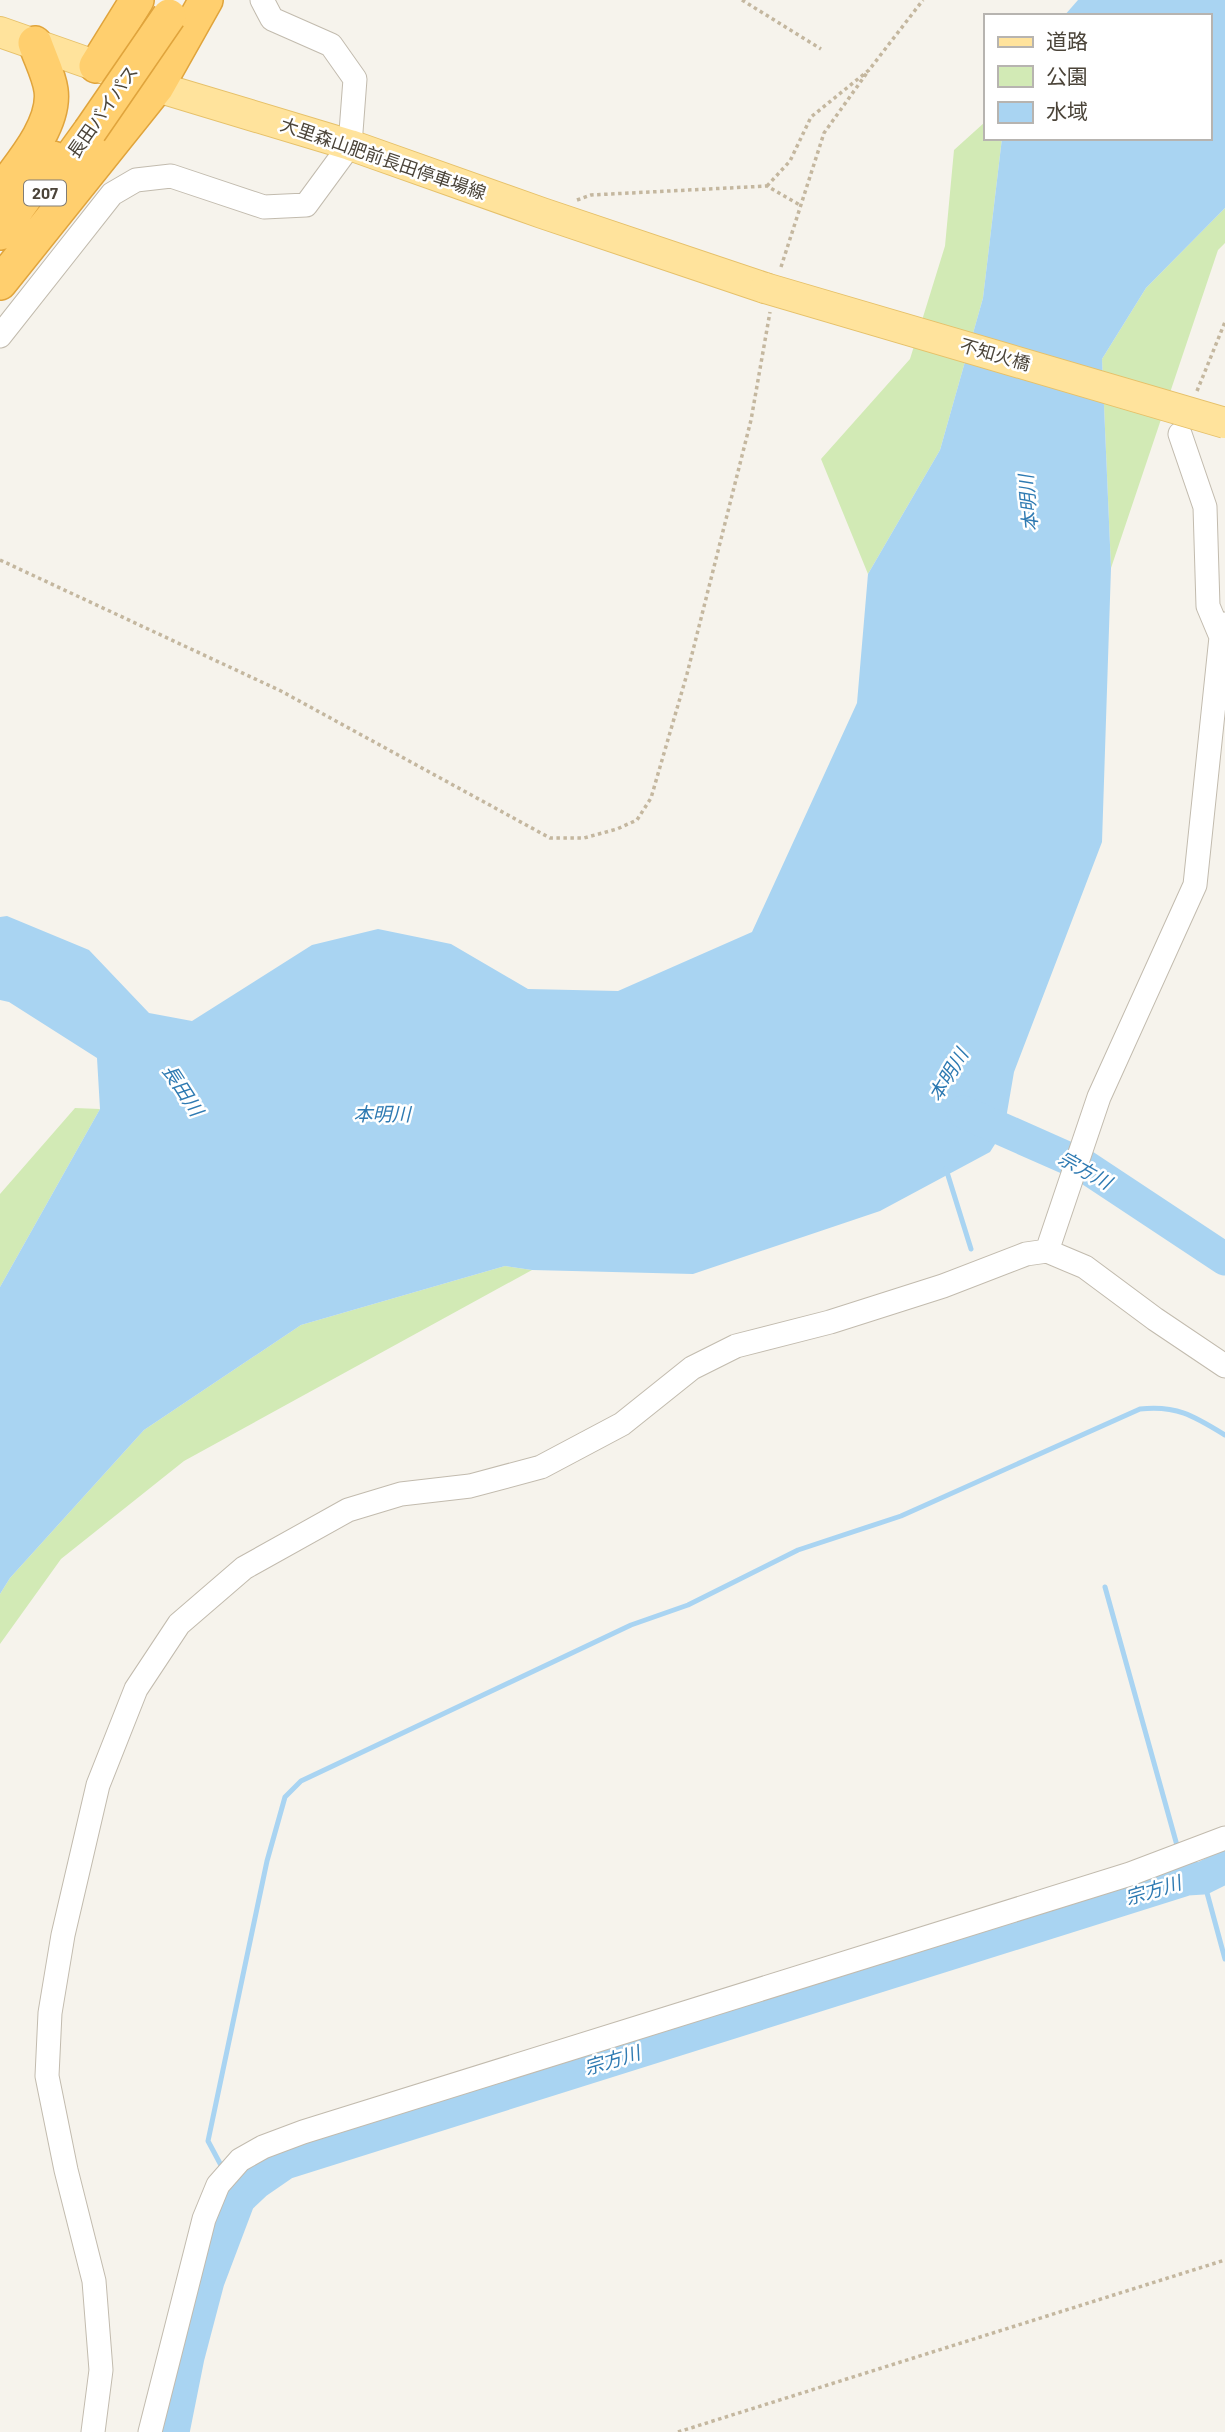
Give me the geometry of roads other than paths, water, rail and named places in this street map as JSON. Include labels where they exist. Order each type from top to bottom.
[{"type":"highway","points":[[0,283],[157,87],[206,0]]},
{"type":"highway","points":[[96,66],[160,5]]},
{"type":"highway","name":"長田バイパス","points":[[0,255],[160,5]]},
{"type":"highway","points":[[0,191],[33,147],[49,114],[51,91],[35,43]]},
{"type":"highway","name":"長田バイパス","points":[[0,233],[83,127]]},
{"type":"main road","name":"大里森山肥前長田停車場線","points":[[0,32],[157,87],[350,145],[542,214],[772,289]]},
{"type":"main road","name":"不知火橋","points":[[772,289],[1225,423]]},
{"type":"street","points":[[0,336],[112,194],[136,180],[171,176],[264,207],[306,205],[350,145],[355,79],[331,45],[272,19],[262,0]]},
{"type":"street","points":[[1047,1251],[1099,1097],[1195,885],[1223,631],[1208,606],[1205,507],[1180,434]]},
{"type":"street","points":[[93,2432],[101,2370],[93,2281],[47,2076],[50,2013],[63,1935],[98,1785],[136,1689],[180,1624],[244,1567],[348,1510],[401,1494],[470,1486],[541,1467],[622,1424],[692,1368],[736,1346],[830,1322],[943,1286],[1026,1254],[1047,1251],[1085,1267],[1225,1366]]},
{"type":"street","points":[[150,2432],[204,2219],[218,2185],[240,2160],[263,2147],[303,2132],[1129,1874],[1225,1838]]},
{"type":"water","name":"本明川","points":[[1078,0],[1225,0],[1225,208],[1146,288],[1102,359],[1111,568],[1102,842],[1014,1072],[1004,1130],[990,1152],[880,1211],[693,1274],[532,1270],[505,1266],[301,1325],[144,1430],[10,1578],[0,1594],[0,1287],[100,1109],[97,1058],[9,1002],[0,1000],[0,917],[7,916],[89,950],[149,1013],[192,1021],[312,945],[378,929],[451,944],[528,989],[618,991],[752,932],[857,703],[868,574],[940,450],[983,298],[1002,140],[1211,140],[1211,14],[1066,14]]},
{"type":"waterway","name":"宗方川","points":[[963,1112],[1083,1165],[1225,1259]]},
{"type":"waterway","points":[[946,1169],[971,1249]]},
{"type":"waterway","points":[[223,2169],[208,2141],[267,1861],[285,1797],[301,1781],[631,1625],[688,1605],[798,1550],[901,1516],[1140,1409],[1165,1409],[1185,1413],[1225,1435]]},
{"type":"waterway","points":[[1105,1587],[1178,1849]]},
{"type":"waterway","points":[[1182,1862],[1187,1879]]},
{"type":"waterway","name":"宗方川","points":[[173,2432],[188,2357],[208,2281],[239,2199],[256,2183],[285,2163],[1187,1879],[1203,1878],[1225,1867]]},
{"type":"waterway","points":[[1203,1878],[1225,1959]]},
{"type":"waterway","points":[[229,2181],[239,2199]]},
{"type":"water label","name":"長田川","points":[[183,1090]]}]
